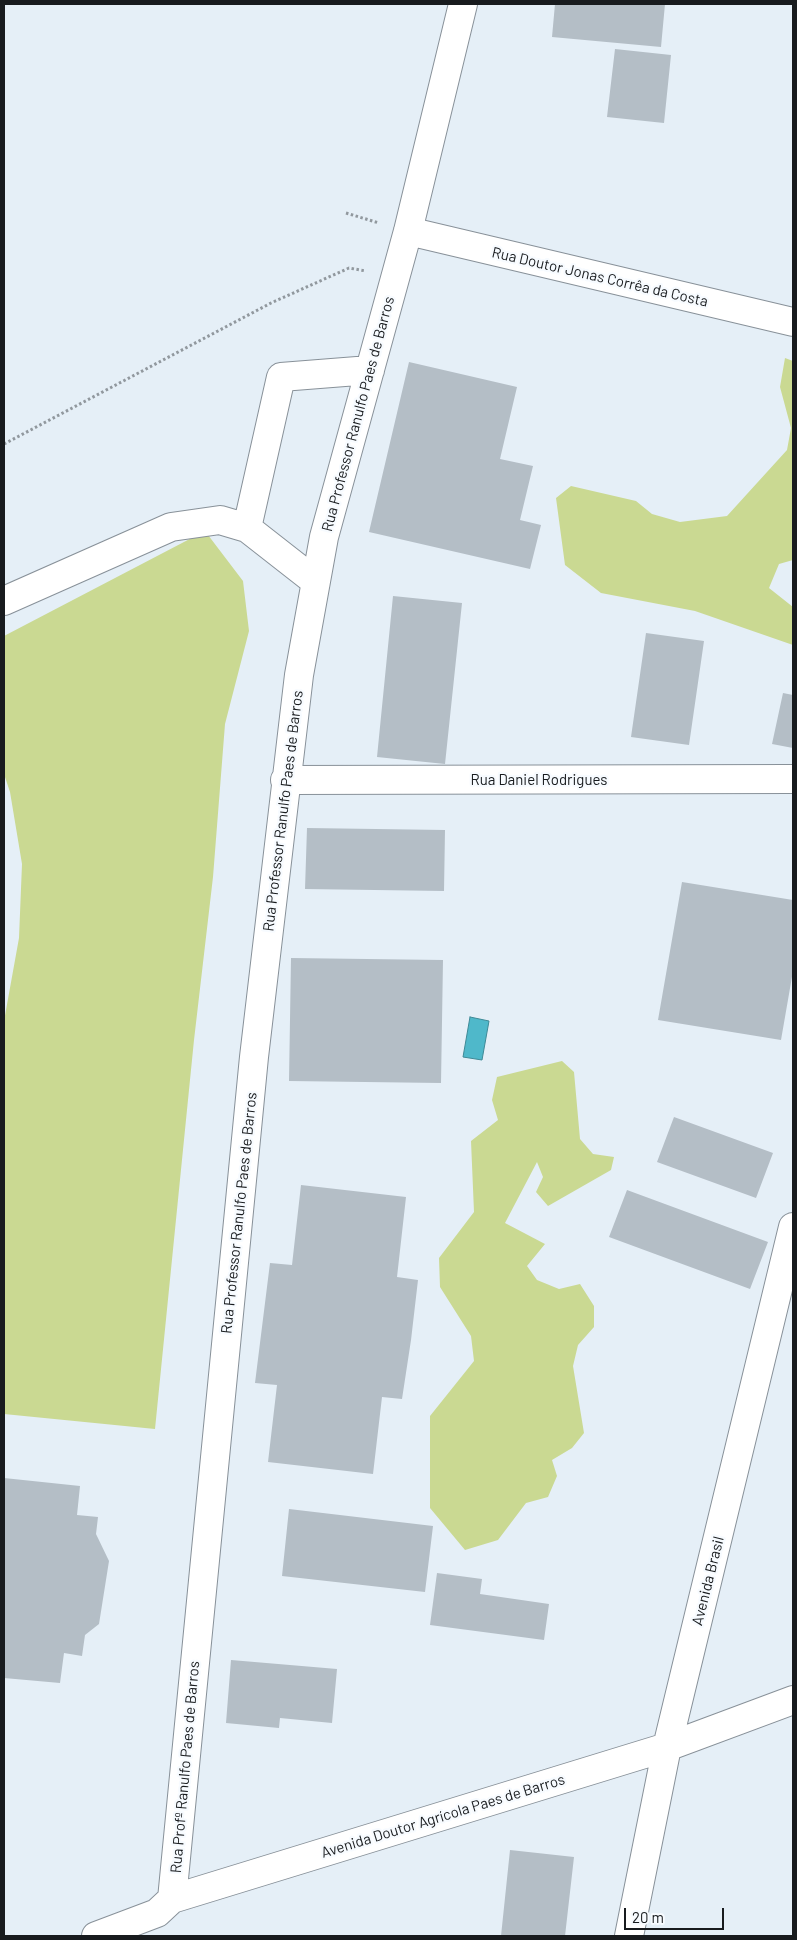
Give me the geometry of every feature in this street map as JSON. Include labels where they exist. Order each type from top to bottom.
[{"type":"street","name":"Rua Professor Ranulfo Paes de Barros","points":[[197,1634],[255,1047],[298,675],[324,537],[408,231],[463,4]]},
{"type":"street","name":"Rua Doutor Jonas Corrêa da Costa","points":[[408,231],[793,322]]},
{"type":"street","points":[[247,528],[281,377],[370,370]]},
{"type":"street","points":[[4,601],[171,527],[220,520],[247,528],[316,582]]},
{"type":"street","name":"Rua Daniel Rodrigues","points":[[285,780],[793,779]]},
{"type":"street","name":"Avenida Brasil","points":[[629,1936],[667,1748],[793,1227]]},
{"type":"street","name":"Rua Profº Ranulfo Paes de Barros","points":[[161,1916],[197,1634]]},
{"type":"street","name":"Avenida Doutor Agrícola Paes de Barros","points":[[96,1936],[667,1748],[793,1700]]},
{"type":"path","points":[[4,444],[271,303],[350,268],[395,277]]},
{"type":"green space","points":[[785,358],[793,361],[793,560],[779,564],[769,588],[793,607],[793,645],[695,611],[601,593],[565,565],[556,498],[571,486],[636,501],[652,514],[680,522],[727,516],[787,450],[791,428],[780,387]]},
{"type":"green space","points":[[205,531],[243,581],[249,631],[225,724],[213,877],[194,1040],[155,1429],[4,1414],[4,1021],[19,938],[22,864],[10,792],[4,774],[4,636]]},
{"type":"green space","points":[[562,1061],[574,1072],[580,1139],[593,1154],[614,1157],[611,1170],[548,1206],[536,1192],[543,1177],[537,1162],[505,1223],[545,1244],[527,1266],[537,1280],[559,1289],[580,1284],[594,1306],[594,1327],[578,1345],[573,1366],[584,1433],[572,1448],[552,1460],[557,1476],[548,1497],[526,1503],[498,1540],[465,1550],[430,1508],[430,1416],[474,1361],[471,1336],[440,1287],[439,1258],[474,1212],[471,1141],[498,1120],[492,1100],[497,1077]]},
{"type":"water","points":[[470,1017],[489,1021],[482,1060],[463,1057]]},
{"type":"building","points":[[555,4],[665,4],[661,47],[552,37]]},
{"type":"building","points":[[615,49],[671,55],[664,123],[607,117]]},
{"type":"building","points":[[409,362],[517,387],[500,459],[533,466],[520,520],[541,525],[530,569],[369,532]]},
{"type":"building","points":[[393,596],[462,603],[445,764],[377,757]]},
{"type":"building","points":[[646,633],[704,641],[689,745],[631,737]]},
{"type":"building","points":[[783,693],[793,695],[793,748],[772,744]]},
{"type":"building","points":[[307,828],[445,830],[444,891],[305,889]]},
{"type":"building","points":[[682,882],[793,900],[793,971],[781,1040],[658,1020]]},
{"type":"building","points":[[291,958],[443,960],[441,1083],[289,1081]]},
{"type":"building","points":[[674,1117],[773,1153],[756,1198],[657,1162]]},
{"type":"building","points":[[301,1185],[406,1197],[397,1277],[418,1280],[411,1340],[402,1399],[382,1397],[373,1474],[268,1462],[277,1385],[255,1383],[270,1263],[292,1265]]},
{"type":"building","points":[[627,1190],[768,1242],[750,1289],[609,1237]]},
{"type":"building","points":[[4,1478],[80,1486],[77,1515],[98,1517],[96,1534],[109,1561],[99,1624],[85,1635],[82,1656],[64,1653],[60,1683],[4,1678]]},
{"type":"building","points":[[289,1509],[433,1526],[425,1592],[282,1576]]},
{"type":"building","points":[[437,1573],[482,1579],[480,1594],[549,1604],[544,1640],[430,1625]]},
{"type":"building","points":[[231,1660],[337,1669],[332,1723],[280,1718],[279,1728],[226,1723]]},
{"type":"building","points":[[510,1850],[574,1857],[565,1936],[501,1936]]}]
